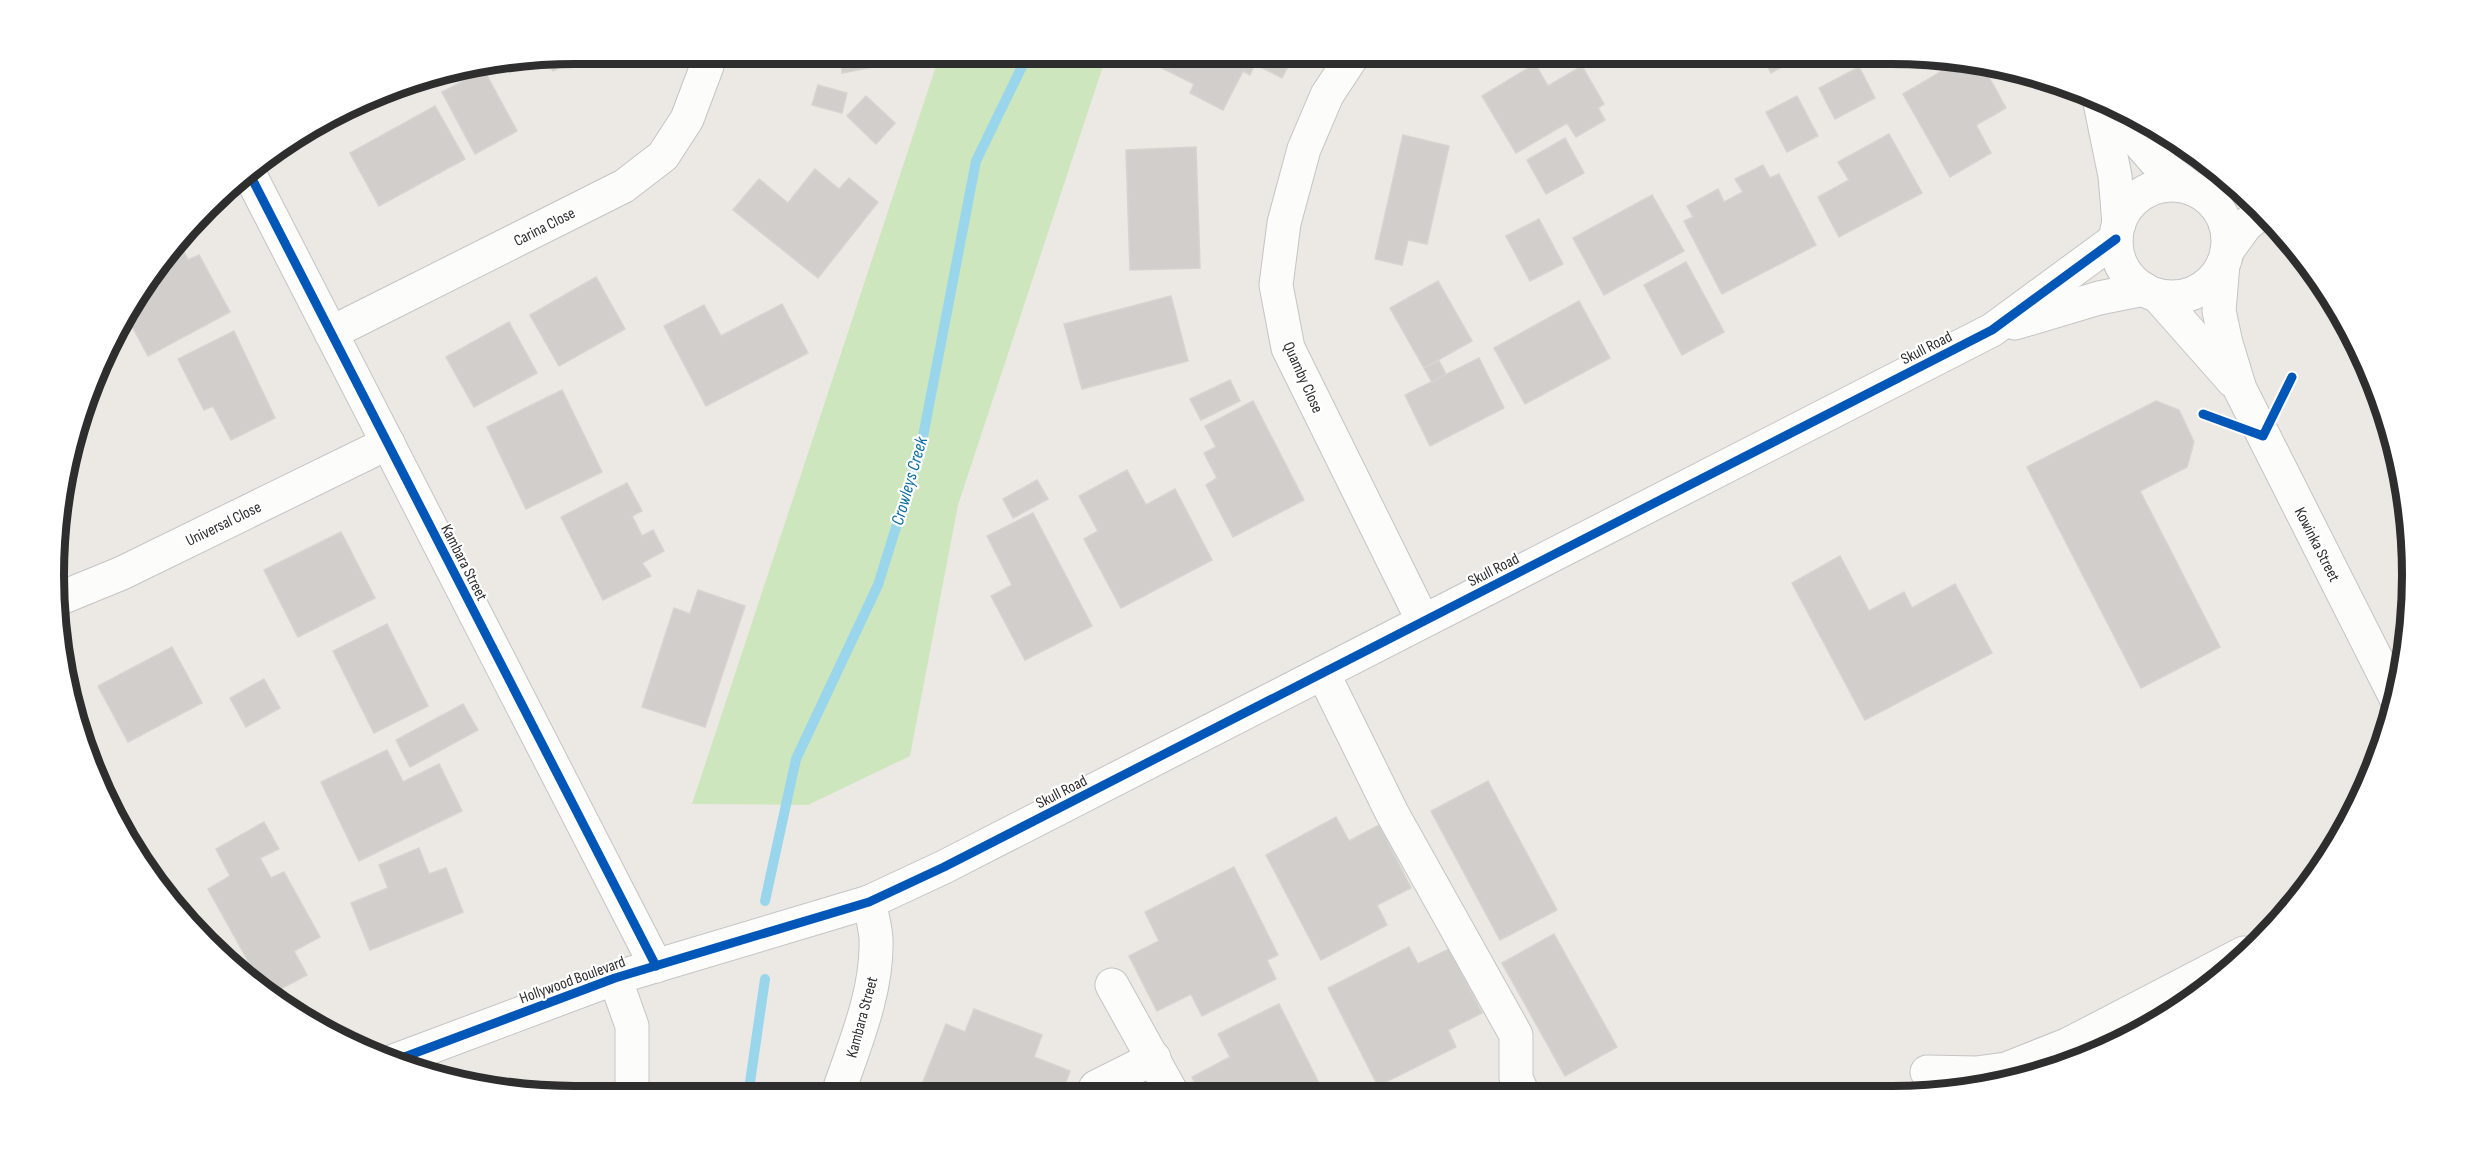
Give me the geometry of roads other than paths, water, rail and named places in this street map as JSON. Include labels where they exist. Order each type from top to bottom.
[{"type":"street","name":"Quamby Close","points":[[1347,64],[1327,95],[1304,149],[1284,223],[1276,285],[1288,348],[1423,621]]},
{"type":"street","name":"Carina Close","points":[[331,333],[624,186],[663,156],[687,119],[707,66]]},
{"type":"street","points":[[2101,110],[2115,176],[2116,251],[2122,268],[2134,283],[2151,292],[2168,297],[2187,295],[2205,287],[2218,274],[2229,238],[2225,219],[2215,204],[2212,191],[2154,161],[2116,117]]},
{"type":"street","name":"Kambara Street","points":[[252,180],[656,966]]},
{"type":"street","points":[[2117,231],[2121,215],[2133,200],[2148,190],[2166,184],[2212,191]]},
{"type":"street","points":[[2225,257],[2246,225],[2255,217]]},
{"type":"street","name":"Skull Road","points":[[1992,330],[2117,231]]},
{"type":"street","name":"Kowinka Street","points":[[2225,257],[2219,311],[2240,389],[2390,685]]},
{"type":"street","name":"Skull Road","points":[[870,902],[1013,833],[1992,330],[2098,298],[2151,292]]},
{"type":"street","name":"Kowinka Street","points":[[2151,292],[2240,389]]},
{"type":"street","name":"Universal Close","points":[[65,596],[122,573],[387,443]]},
{"type":"street","points":[[1323,673],[1392,813],[1516,1035],[1516,1078],[1520,1086]]},
{"type":"street","name":"Kambara Street","points":[[840,1086],[865,1011],[875,965],[876,937],[870,902]]},
{"type":"street","name":"Hollywood Boulevard","points":[[405,1057],[615,978],[870,902]]},
{"type":"street","points":[[1927,1072],[1976,1073],[2006,1069],[2069,1044],[2221,965]]},
{"type":"street","points":[[615,978],[632,1026],[632,1084]]},
{"type":"street","points":[[1112,985],[1168,1086]]},
{"type":"street","points":[[1098,1086],[1154,1058]]},
{"type":"waterway","name":"Crowleys Creek","points":[[765,901],[796,759],[878,585],[921,447],[976,161],[1023,64]]},
{"type":"waterway","name":"Crowleys Creek","points":[[749,1086],[765,979]]}]
